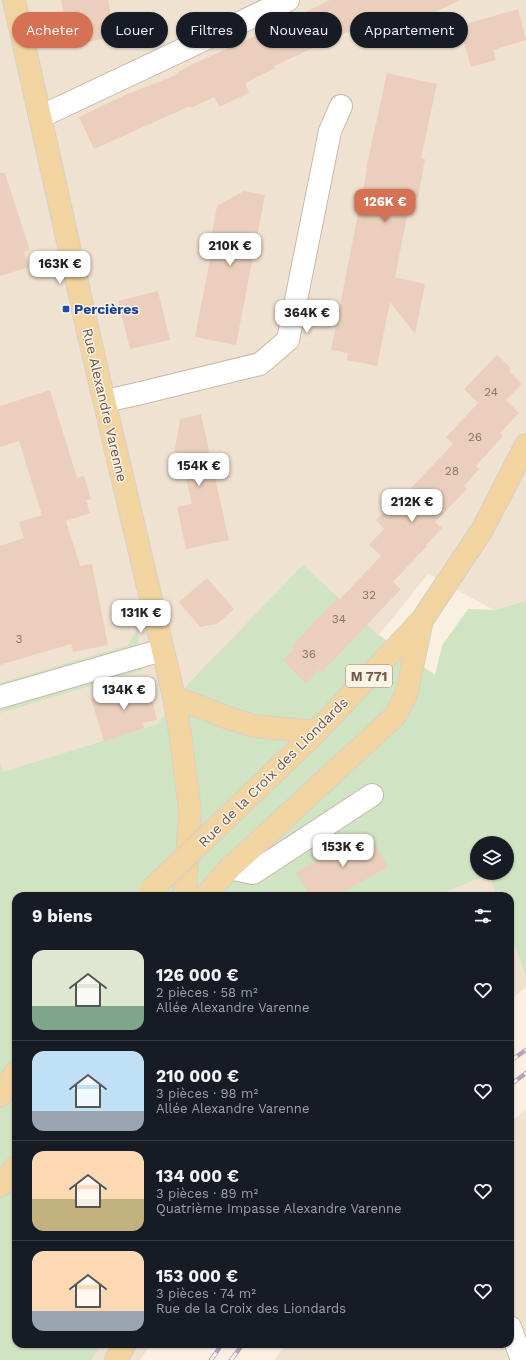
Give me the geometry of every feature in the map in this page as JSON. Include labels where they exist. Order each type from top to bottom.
[{"type":"main road","name":"Rue Alexandre Varenne","points":[[14,0],[89,336],[174,697],[190,811],[184,892]]},
{"type":"main road","name":"Rue de la Croix des Liondards","points":[[150,892],[316,732],[422,620],[482,530],[526,445]]},
{"type":"main road","points":[[209,892],[230,868],[395,716],[406,695],[422,620]]},
{"type":"main road","points":[[174,697],[231,719],[254,726],[316,732]]},
{"type":"main road","points":[[0,1096],[12,1078]]},
{"type":"main road","points":[[0,1186],[12,1172]]},
{"type":"main road","points":[[116,1360],[123,1348]]},
{"type":"street","points":[[40,117],[288,0]]},
{"type":"street","points":[[105,401],[260,364],[288,340],[330,131],[341,106]]},
{"type":"street","points":[[0,697],[162,650]]},
{"type":"street","points":[[230,868],[253,873],[372,795]]},
{"type":"street","points":[[514,1338],[522,1360]]},
{"type":"shaded area","points":[[0,0],[526,0],[526,607],[503,615],[428,574],[328,698],[470,865],[470,880],[494,880],[499,892],[12,892],[12,1348],[148,1348],[140,1360],[0,1360]]},
{"type":"shaded area","points":[[514,939],[526,976],[526,987],[514,997]]},
{"type":"shaded area","points":[[526,1109],[526,1360],[274,1360],[283,1348],[514,1348],[514,1120]]},
{"type":"green space","points":[[303,565],[376,633],[435,675],[443,644],[468,609],[495,610],[526,601],[526,976],[514,943],[514,892],[496,892],[491,880],[514,880],[514,836],[470,836],[470,880],[475,880],[446,892],[12,892],[12,1348],[98,1348],[92,1360],[0,1360],[0,762],[3,772],[158,724],[190,682]]},
{"type":"green space","points":[[137,629],[143,670],[0,713],[0,683],[128,645]]},
{"type":"building","points":[[61,0],[108,0],[110,12],[101,12],[101,39],[93,41],[93,12],[63,12]]},
{"type":"building","points":[[330,0],[461,0],[435,12],[350,12],[350,31],[342,35],[342,12],[306,12]]},
{"type":"building","points":[[518,9],[526,40],[493,50],[496,60],[471,67],[465,48],[468,48],[468,23]]},
{"type":"building","points":[[255,36],[255,48],[313,48],[274,66],[275,68],[245,83],[249,93],[219,107],[214,97],[191,108],[190,106],[94,149],[79,117],[125,95],[176,75],[175,74],[189,66],[229,48],[247,48],[247,40]]},
{"type":"building","points":[[387,73],[437,84],[421,158],[425,159],[418,197],[411,196],[395,277],[425,284],[415,334],[390,302],[377,366],[347,360],[348,353],[331,350],[366,169]]},
{"type":"building","points":[[0,173],[5,173],[30,250],[24,252],[29,267],[0,276]]},
{"type":"building","points":[[244,191],[265,195],[236,345],[195,337],[210,259],[207,259],[217,206]]},
{"type":"building","points":[[158,291],[170,340],[130,349],[118,301]]},
{"type":"building","points":[[497,355],[510,367],[510,372],[522,384],[506,400],[519,413],[500,433],[503,436],[476,466],[479,469],[464,486],[467,489],[435,522],[442,528],[393,582],[401,589],[322,672],[319,669],[306,684],[283,660],[294,649],[292,646],[338,597],[340,599],[381,556],[369,545],[384,529],[376,520],[404,492],[406,493],[453,444],[446,437],[478,403],[464,389]]},
{"type":"building","points":[[50,390],[77,478],[84,476],[91,499],[86,500],[90,513],[66,521],[80,566],[92,564],[108,645],[73,652],[71,644],[0,665],[0,546],[24,538],[19,522],[42,515],[19,441],[0,447],[0,406]]},
{"type":"building","points":[[201,414],[229,540],[186,549],[177,507],[192,504],[180,452],[174,454],[180,419]]},
{"type":"building","points":[[207,578],[234,609],[217,624],[200,627],[179,602]]},
{"type":"building","points":[[147,681],[157,720],[143,723],[144,728],[104,741],[91,699]]},
{"type":"building","points":[[367,831],[388,867],[343,892],[308,892],[296,872]]},
{"type":"railway","points":[[514,1058],[526,1050]]},
{"type":"railway","points":[[514,1082],[526,1073]]},
{"type":"railway","points":[[211,1360],[219,1348]]},
{"type":"railway","points":[[231,1360],[240,1348]]},
{"type":"place","name":"Percières","points":[[66,309]]}]
